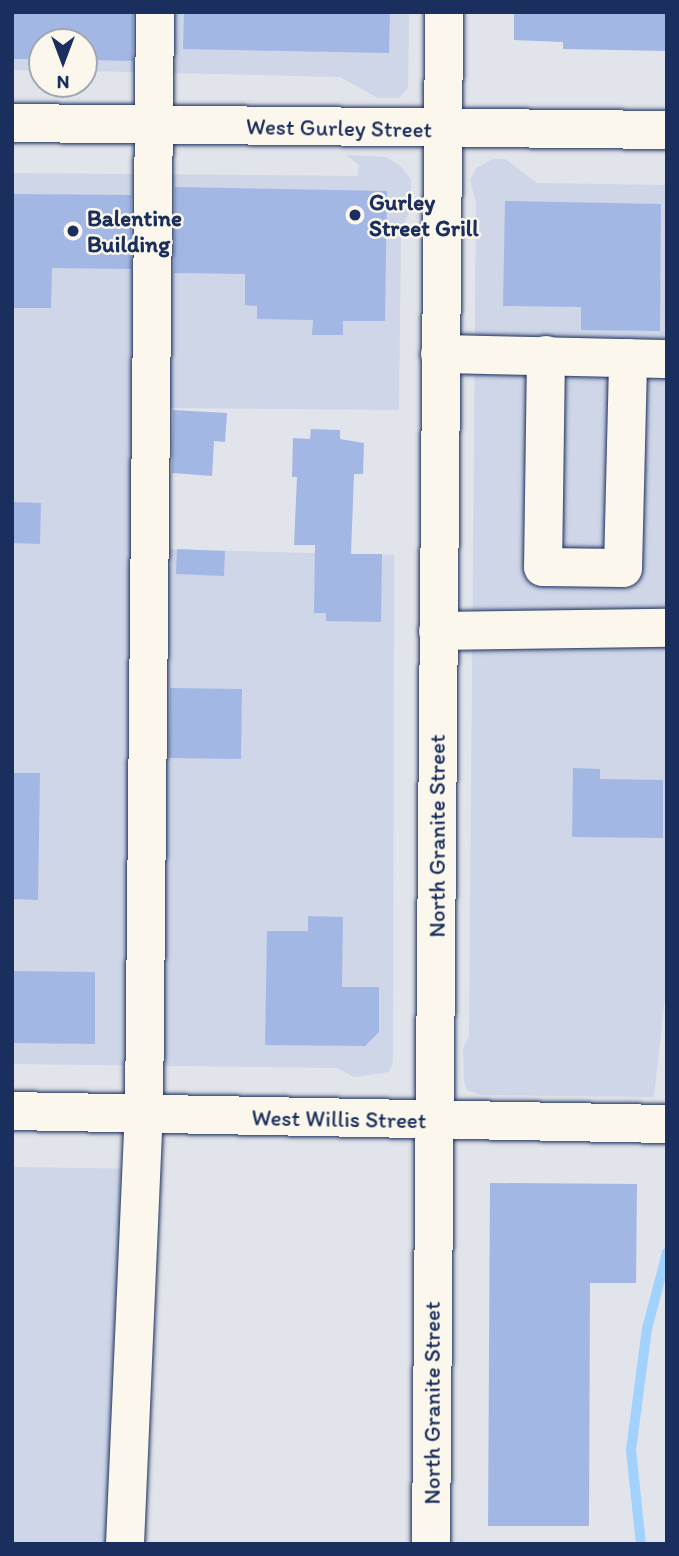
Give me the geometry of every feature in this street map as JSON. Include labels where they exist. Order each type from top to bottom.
[{"type":"street","points":[[125,1544],[144,1113],[155,12]]},
{"type":"street","name":"North Granite Street","points":[[431,1544],[444,12]]},
{"type":"street","name":"West Gurley Street","points":[[12,123],[667,130]]},
{"type":"street","points":[[440,354],[667,359]]},
{"type":"street","points":[[546,355],[542,567],[623,568],[628,358]]},
{"type":"street","points":[[438,631],[667,628]]},
{"type":"street","name":"West Willis Street","points":[[12,1111],[652,1124]]},
{"type":"shaded area","points":[[12,12],[409,12],[408,88],[399,98],[378,98],[340,77],[98,71],[98,28],[28,28],[28,71],[12,70]]},
{"type":"shaded area","points":[[346,155],[386,157],[402,167],[411,180],[410,211],[401,230],[399,410],[163,408],[160,549],[394,555],[393,1061],[389,1072],[354,1077],[337,1068],[12,1064],[12,173],[358,176],[359,165]]},
{"type":"shaded area","points":[[493,159],[505,159],[537,183],[667,185],[667,980],[654,1097],[480,1095],[467,1090],[464,1081],[463,1048],[469,1036],[476,203],[470,180],[476,168]]},
{"type":"shaded area","points":[[12,1167],[150,1169],[140,1544],[12,1544]]},
{"type":"building","points":[[12,12],[133,12],[133,61],[98,60],[98,28],[28,28],[28,59],[12,59]]},
{"type":"building","points":[[184,12],[390,12],[389,53],[183,49]]},
{"type":"building","points":[[514,12],[667,12],[667,51],[563,49],[563,42],[514,40]]},
{"type":"building","points":[[175,187],[387,191],[385,321],[343,321],[343,335],[312,335],[313,320],[257,319],[257,306],[245,305],[245,274],[174,273]]},
{"type":"building","name":"Balentine Building","points":[[12,194],[131,195],[131,269],[52,268],[51,308],[12,308]]},
{"type":"building","points":[[505,201],[661,204],[660,331],[581,330],[581,307],[503,306]]},
{"type":"building","points":[[173,410],[227,413],[225,442],[214,441],[212,476],[172,473]]},
{"type":"building","points":[[311,429],[340,430],[340,439],[364,443],[363,474],[354,474],[351,554],[382,554],[381,622],[326,621],[326,613],[314,613],[315,545],[294,545],[297,477],[292,477],[293,438],[310,439]]},
{"type":"building","points":[[12,502],[41,503],[40,544],[12,543]]},
{"type":"building","points":[[177,549],[225,551],[224,576],[176,574]]},
{"type":"building","points":[[170,688],[242,689],[241,759],[169,758]]},
{"type":"building","points":[[573,768],[600,769],[600,779],[663,780],[663,838],[572,837]]},
{"type":"building","points":[[12,773],[40,773],[38,900],[12,899]]},
{"type":"building","points":[[308,916],[343,917],[342,987],[379,987],[379,1032],[365,1046],[265,1045],[267,931],[308,931]]},
{"type":"building","points":[[12,971],[95,972],[95,1044],[12,1043]]},
{"type":"building","points":[[490,1183],[637,1184],[636,1283],[590,1283],[589,1526],[488,1526]]},
{"type":"waterway","points":[[641,1544],[631,1450],[647,1329],[667,1253]]},
{"type":"place","name":"Gurley Street Grill","points":[[355,215]]},
{"type":"place","name":"Balentine Building","points":[[73,231]]}]
